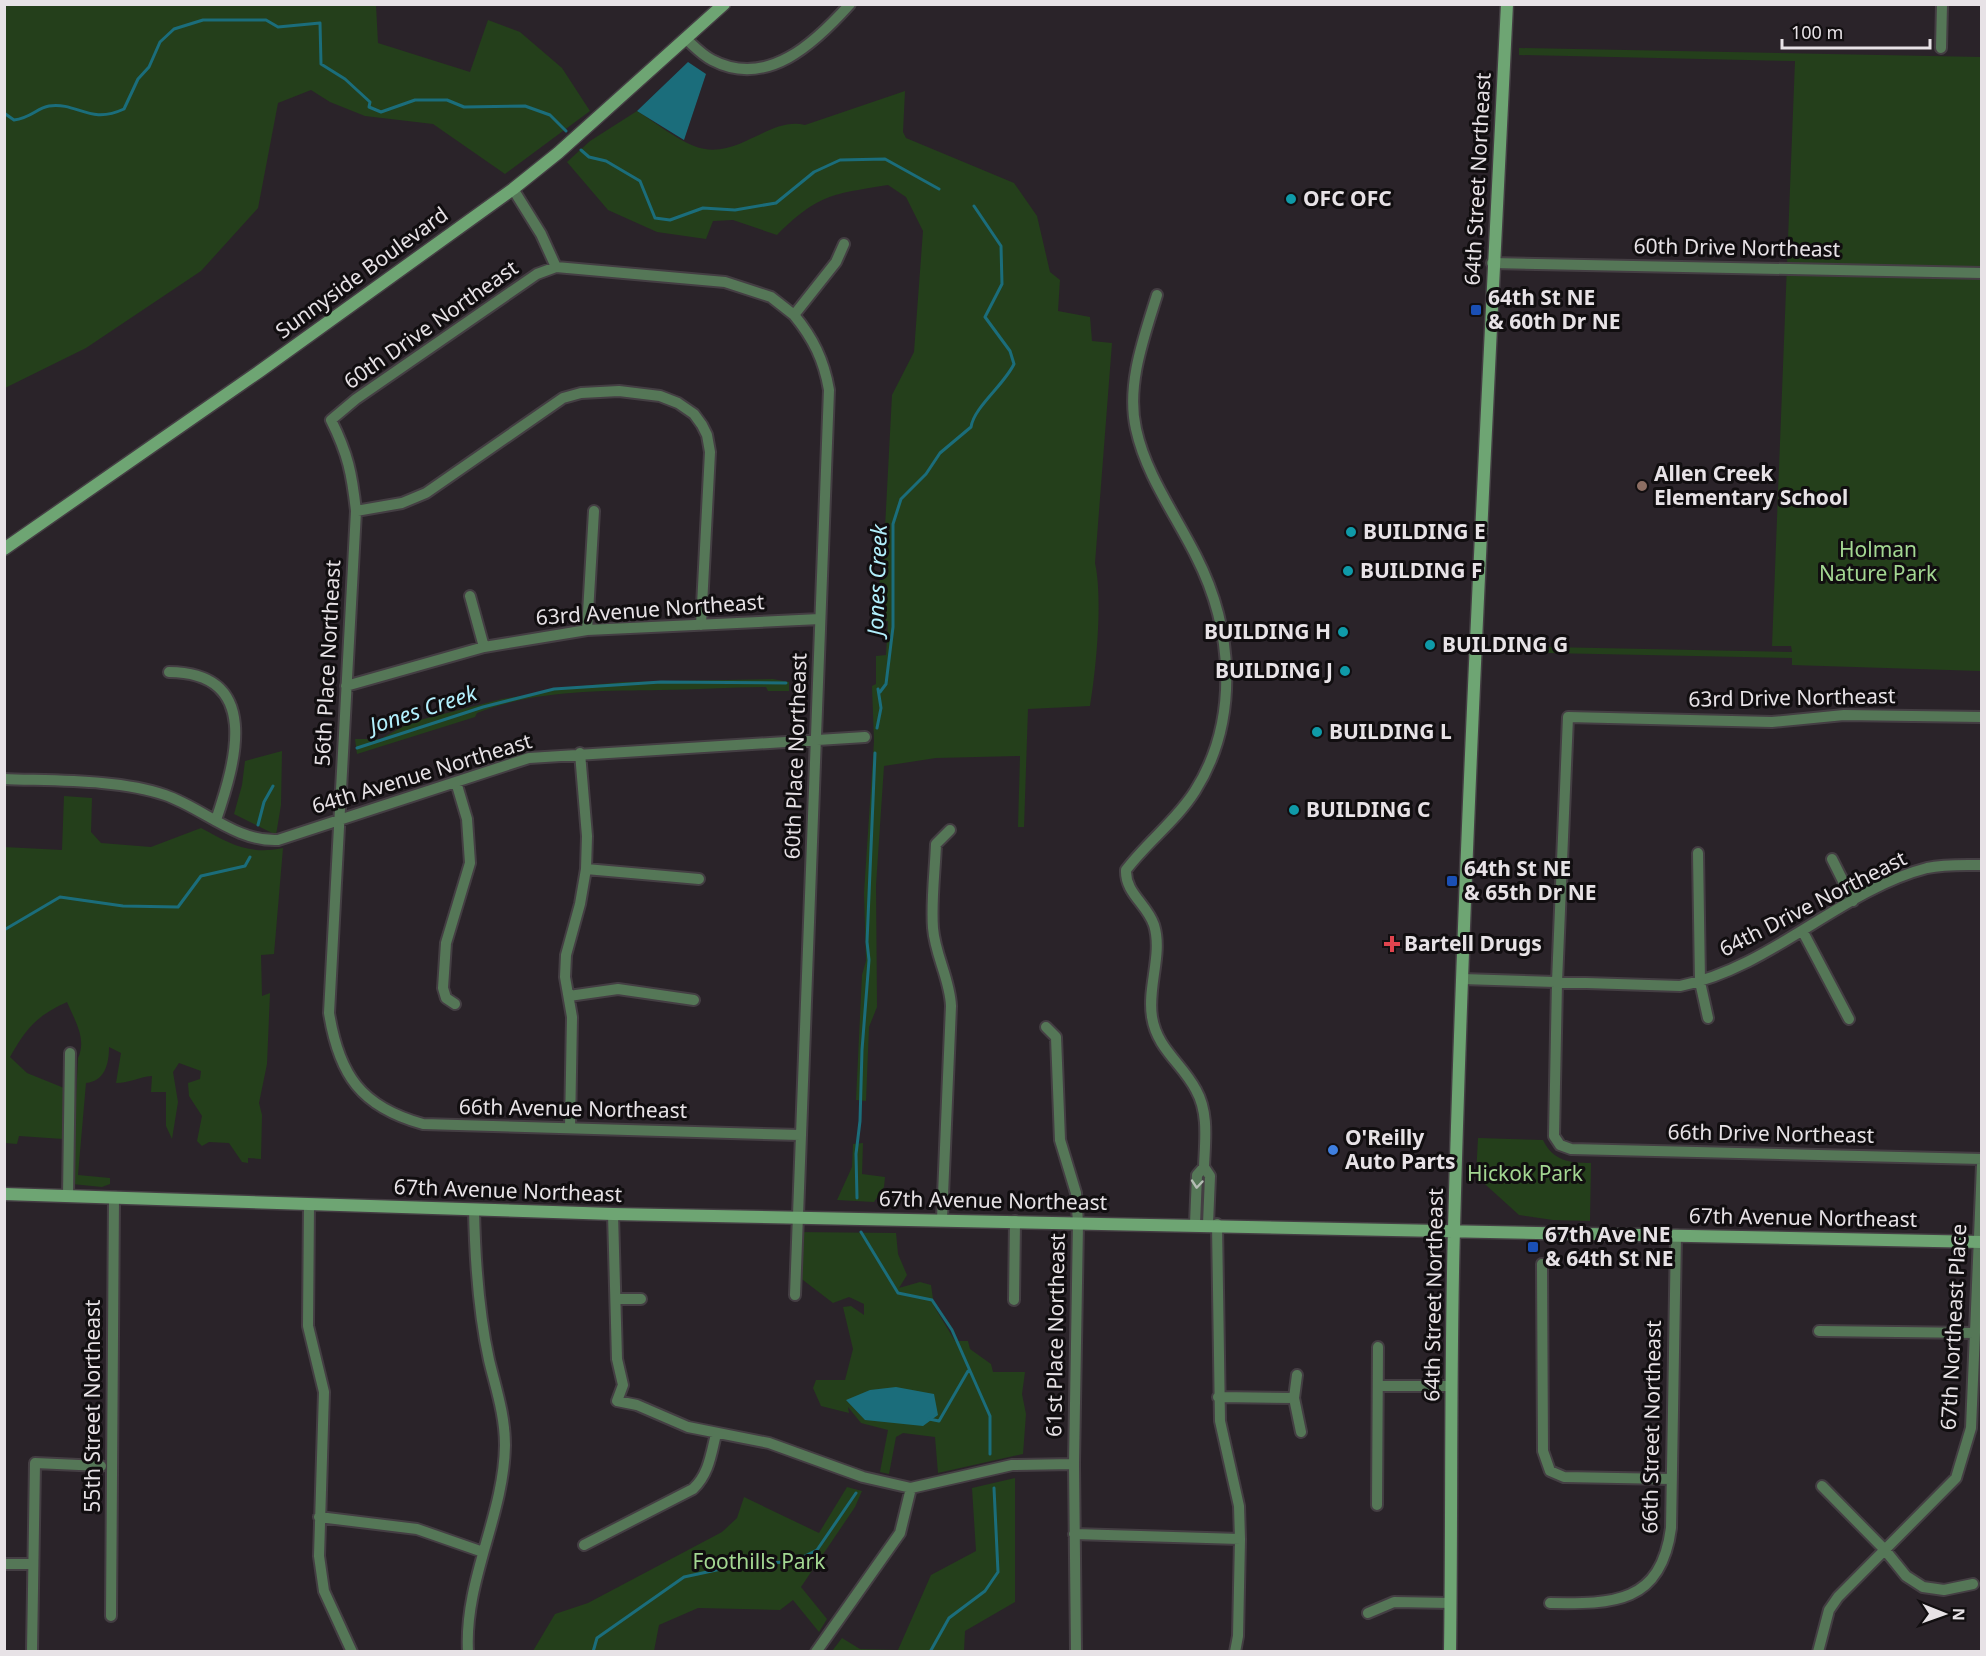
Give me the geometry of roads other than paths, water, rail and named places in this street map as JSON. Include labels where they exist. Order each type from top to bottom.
[{"type":"street","name":"Sunnyside Boulevard","points":[[4,549],[260,371],[513,189],[724,4]]},
{"type":"street","points":[[686,39],[709,59],[726,66],[745,69],[768,67],[801,52],[850,4]]},
{"type":"street","name":"64th Street Northeast","points":[[1450,1652],[1451,1386],[1462,979],[1492,263],[1507,4]]},
{"type":"street","points":[[1941,48],[1942,4]]},
{"type":"street","points":[[513,189],[541,234],[556,267]]},
{"type":"street","points":[[794,315],[836,262],[843,244]]},
{"type":"street","name":"60th Drive Northeast","points":[[1492,263],[1982,273]]},
{"type":"street","name":"60th Drive Northeast","points":[[331,420],[356,399],[537,274],[556,267],[725,282],[771,297],[794,315]]},
{"type":"street","points":[[1157,295],[1133,387],[1136,429],[1145,461],[1209,583],[1222,626],[1227,668],[1225,702],[1207,766],[1195,790],[1173,819],[1126,870],[1126,882],[1154,925],[1156,944],[1152,1015],[1159,1040],[1196,1090],[1204,1108],[1204,1167],[1210,1176],[1213,1224],[1218,1397],[1224,1449],[1239,1506],[1238,1636],[1235,1652]]},
{"type":"street","name":"60th Place Northeast","points":[[794,315],[815,344],[826,369],[829,390],[795,1295]]},
{"type":"street","points":[[356,511],[402,503],[426,493],[563,398],[581,393],[619,391],[660,396],[678,403],[694,414],[707,435],[710,453],[701,625]]},
{"type":"street","name":"56th Place Northeast","points":[[331,420],[345,446],[352,473],[356,511],[329,1013],[333,1039],[342,1065],[356,1087]]},
{"type":"street","points":[[587,630],[594,511]]},
{"type":"street","points":[[471,596],[484,647]]},
{"type":"street","name":"63rd Avenue Northeast","points":[[346,686],[484,647],[587,630],[820,620]]},
{"type":"street","points":[[169,672],[200,674],[214,683],[232,708],[234,748],[230,779],[216,820]]},
{"type":"street","name":"63rd Drive Northeast","points":[[1557,982],[1568,717],[1772,722],[1844,715],[1982,717]]},
{"type":"street","name":"64th Avenue Northeast","points":[[4,779],[109,785],[163,794],[247,836],[267,841],[278,840],[529,758],[864,737]]},
{"type":"street","points":[[570,1128],[572,1017],[566,977],[566,955],[580,904],[586,869],[587,836],[580,753]]},
{"type":"street","points":[[455,1004],[446,998],[444,988],[445,950],[449,929],[471,863],[467,819],[456,782]]},
{"type":"street","points":[[942,1219],[951,990],[933,930],[933,912],[936,844],[950,830]]},
{"type":"street","points":[[1698,853],[1700,982],[1708,1018]]},
{"type":"street","points":[[1832,859],[1852,901]]},
{"type":"street","name":"64th Drive Northeast","points":[[1462,979],[1680,986],[1700,982],[1729,970],[1803,932],[1852,901],[1913,872],[1930,868],[1982,865]]},
{"type":"street","points":[[586,869],[699,879]]},
{"type":"street","points":[[1803,932],[1849,1019]]},
{"type":"street","name":"66th Drive Northeast","points":[[1557,982],[1554,1136],[1560,1145],[1571,1149],[1982,1159]]},
{"type":"street","points":[[569,996],[618,989],[694,1000]]},
{"type":"street","name":"61st Place Northeast","points":[[1046,1027],[1056,1036],[1060,1140],[1076,1193],[1078,1223],[1074,1464],[1076,1652]]},
{"type":"street","points":[[68,1196],[70,1053]]},
{"type":"street","name":"66th Avenue Northeast","points":[[356,1087],[373,1103],[391,1114],[423,1124],[800,1135]]},
{"type":"street","name":"67th Northeast Place","points":[[1818,1652],[1829,1610],[1838,1597],[1956,1478],[1961,1466],[1971,1428],[1982,1165]]},
{"type":"street","points":[[1195,1224],[1197,1175],[1204,1167]]},
{"type":"street","name":"67th Avenue Northeast","points":[[4,1194],[613,1214],[1213,1224],[1980,1242]]},
{"type":"street","name":"55th Street Northeast","points":[[111,1616],[114,1197]]},
{"type":"street","points":[[309,1204],[308,1326],[324,1392],[324,1460],[319,1517],[319,1556],[324,1591],[335,1619],[351,1649]]},
{"type":"street","points":[[468,1652],[467,1631],[471,1601],[502,1477],[504,1418],[482,1318],[475,1260],[474,1209]]},
{"type":"street","points":[[613,1214],[617,1359],[623,1385],[617,1401],[637,1405],[688,1427],[769,1443],[862,1477],[911,1488],[1012,1465],[1074,1464]]},
{"type":"street","name":"61st Place Northeast","points":[[1014,1300],[1015,1221]]},
{"type":"street","name":"66th Street Northeast","points":[[1550,1603],[1612,1602],[1630,1595],[1650,1580],[1665,1559],[1668,1545],[1671,1479],[1676,1235]]},
{"type":"street","points":[[1542,1264],[1543,1451],[1550,1471],[1564,1477],[1671,1479]]},
{"type":"street","points":[[616,1299],[641,1299]]},
{"type":"street","points":[[1819,1331],[1975,1333]]},
{"type":"street","points":[[1377,1505],[1378,1347]]},
{"type":"street","points":[[1297,1374],[1294,1398],[1301,1432]]},
{"type":"street","points":[[1378,1386],[1451,1386]]},
{"type":"street","points":[[1218,1397],[1294,1398]]},
{"type":"street","points":[[584,1545],[693,1489],[701,1481],[707,1469],[716,1434]]},
{"type":"street","points":[[32,1652],[35,1463],[101,1466]]},
{"type":"street","points":[[1822,1486],[1885,1550],[1906,1576],[1923,1587],[1944,1590],[1973,1584]]},
{"type":"street","points":[[816,1652],[900,1533],[911,1488]]},
{"type":"street","points":[[319,1517],[417,1529],[483,1552]]},
{"type":"street","points":[[1074,1534],[1240,1539]]},
{"type":"street","points":[[4,1564],[33,1564]]},
{"type":"street","points":[[1368,1612],[1394,1602],[1450,1603]]},
{"type":"water","points":[[688,62],[706,74],[684,140],[637,111]]},
{"type":"water","points":[[896,1387],[934,1394],[938,1415],[923,1426],[865,1420],[846,1400],[870,1390]]},
{"type":"waterway","name":"Jones Creek","points":[[4,113],[14,120],[49,106],[68,107],[102,115],[124,109],[138,79],[149,67],[160,42],[174,29],[203,20],[266,20],[278,27],[320,23],[321,64],[345,79],[370,102],[369,107],[381,112],[415,100],[447,100],[464,107],[525,106],[550,115],[566,131]]},
{"type":"waterway","name":"Jones Creek","points":[[581,150],[589,157],[606,161],[640,181],[655,218],[670,220],[703,208],[735,210],[776,203],[814,172],[840,160],[885,159],[939,189]]},
{"type":"waterway","name":"Jones Creek","points":[[880,692],[886,684],[893,627],[893,524],[901,499],[926,474],[940,453],[971,427],[973,419],[983,404],[1014,364],[1010,351],[985,317],[1002,284],[1001,246],[974,206]]},
{"type":"waterway","name":"Jones Creek","points":[[357,748],[483,707],[554,689],[661,682],[786,683]]},
{"type":"waterway","points":[[877,728],[881,708],[878,689]]},
{"type":"waterway","points":[[857,1198],[856,1154],[869,960],[867,942],[875,753]]},
{"type":"waterway","name":"Jones Creek","points":[[258,825],[264,802],[273,786]]},
{"type":"waterway","name":"Jones Creek","points":[[4,930],[60,897],[123,906],[178,907],[201,876],[245,866],[250,857]]},
{"type":"waterway","points":[[861,1232],[898,1293],[932,1300],[952,1330],[990,1416],[990,1454]]},
{"type":"waterway","points":[[929,1419],[939,1421],[968,1371]]},
{"type":"waterway","points":[[930,1652],[949,1618],[985,1591],[998,1572],[994,1488]]},
{"type":"waterway","points":[[593,1652],[597,1638],[684,1577],[735,1566],[795,1561],[817,1550],[856,1493]]},
{"type":"place","name":"OFC OFC","points":[[1291,199]]},
{"type":"place","name":"64th St NE & 60th Dr NE","points":[[1476,310]]},
{"type":"place","name":"Allen Creek Elementary School","points":[[1642,486]]},
{"type":"place","name":"BUILDING E","points":[[1351,532]]},
{"type":"place","name":"BUILDING F","points":[[1348,571]]},
{"type":"place","name":"BUILDING H","points":[[1343,632]]},
{"type":"place","name":"BUILDING G","points":[[1430,645]]},
{"type":"place","name":"BUILDING J","points":[[1345,671]]},
{"type":"place","name":"BUILDING L","points":[[1317,732]]},
{"type":"place","name":"BUILDING C","points":[[1294,810]]},
{"type":"place","name":"64th St NE & 65th Dr NE","points":[[1452,881]]},
{"type":"place","name":"Bartell Drugs","points":[[1392,944]]},
{"type":"place","name":"O'Reilly Auto Parts","points":[[1333,1150]]},
{"type":"place","name":"67th Ave NE & 64th St NE","points":[[1533,1247]]},
{"type":"park label","name":"Holman Nature Park","points":[[1878,562]]},
{"type":"park label","name":"Hickok Park","points":[[1525,1174]]},
{"type":"park label","name":"Foothills Park","points":[[759,1562]]}]
